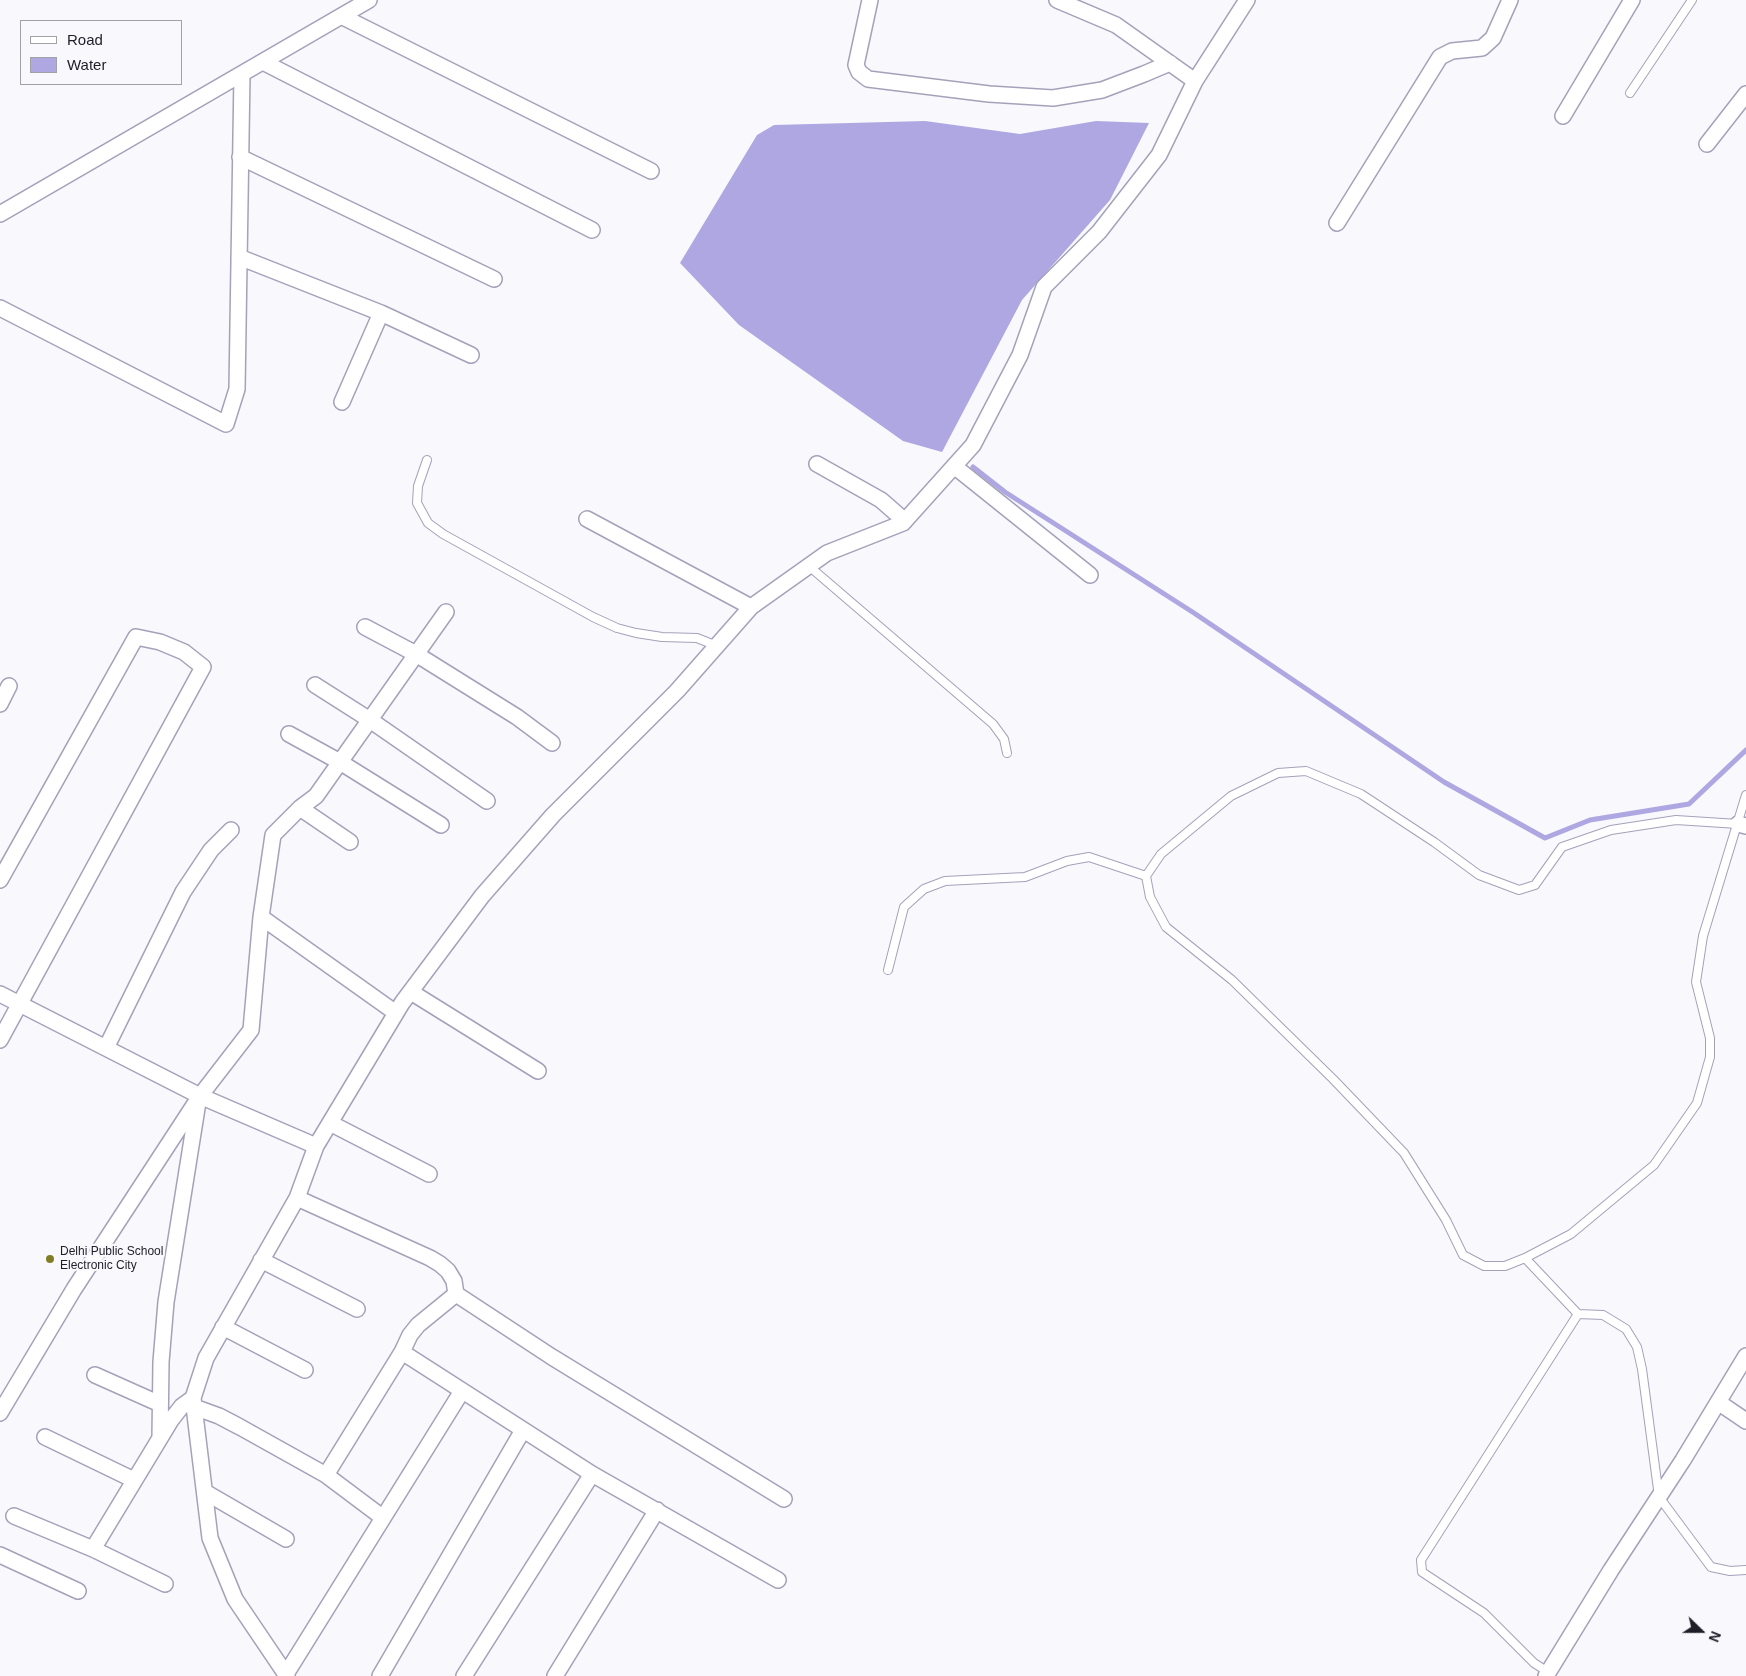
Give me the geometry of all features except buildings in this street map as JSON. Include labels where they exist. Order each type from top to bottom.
[{"type":"street","points":[[0,214],[369,0]]},
{"type":"street","points":[[870,0],[856,65],[859,72],[868,79],[989,94],[1053,98],[1102,90],[1170,63]]},
{"type":"street","points":[[1057,0],[1116,25],[1195,81]]},
{"type":"street","points":[[462,1391],[382,1517],[286,1675],[235,1599],[210,1538],[194,1402],[206,1358],[297,1198],[316,1146],[396,1013],[411,992],[482,896],[554,815],[677,691],[751,607],[810,567],[827,553],[905,521],[973,445],[1020,355],[1044,287],[1099,232],[1159,155],[1195,81],[1247,0]]},
{"type":"street","points":[[1337,223],[1440,57],[1452,51],[1482,48],[1493,38],[1510,0]]},
{"type":"street","points":[[1563,116],[1632,0]]},
{"type":"street","points":[[341,16],[651,172]]},
{"type":"street","points":[[263,62],[592,230]]},
{"type":"street","points":[[0,308],[226,424],[237,389],[242,74]]},
{"type":"street","points":[[1707,144],[1746,94]]},
{"type":"street","points":[[240,157],[494,279]]},
{"type":"street","points":[[239,257],[381,313],[472,355]]},
{"type":"street","points":[[342,402],[381,313]]},
{"type":"street","points":[[817,464],[881,500],[905,521]]},
{"type":"street","points":[[954,466],[1090,575]]},
{"type":"street","points":[[587,520],[751,607]]},
{"type":"street","points":[[0,1413],[74,1289],[200,1096],[251,1030],[261,917],[273,835],[300,808],[316,796],[446,612]]},
{"type":"street","points":[[366,627],[416,654],[517,717],[552,743]]},
{"type":"street","points":[[0,880],[136,636],[160,642],[184,652],[203,667],[0,1040]]},
{"type":"street","points":[[315,685],[370,720],[487,801]]},
{"type":"street","points":[[0,704],[9,686]]},
{"type":"street","points":[[289,734],[340,762],[441,825]]},
{"type":"street","points":[[300,808],[350,842]]},
{"type":"street","points":[[106,1048],[183,892],[211,850],[231,830]]},
{"type":"street","points":[[261,917],[396,1013]]},
{"type":"street","points":[[411,992],[538,1071]]},
{"type":"street","points":[[0,994],[200,1096],[316,1146]]},
{"type":"street","points":[[160,1438],[161,1362],[166,1302],[200,1096]]},
{"type":"street","points":[[330,1123],[429,1174]]},
{"type":"street","points":[[297,1198],[440,1264],[448,1271],[454,1282],[456,1294],[552,1357],[784,1499]]},
{"type":"street","points":[[261,1260],[357,1310]]},
{"type":"street","points":[[326,1475],[402,1352],[410,1335],[418,1325],[456,1294]]},
{"type":"street","points":[[223,1327],[305,1370]]},
{"type":"street","points":[[402,1352],[592,1474],[778,1580]]},
{"type":"street","points":[[1547,1674],[1746,1356]]},
{"type":"street","points":[[95,1375],[160,1404]]},
{"type":"street","points":[[93,1549],[160,1438],[182,1406],[194,1402],[326,1475],[382,1517]]},
{"type":"street","points":[[1718,1402],[1746,1421]]},
{"type":"street","points":[[380,1676],[523,1430]]},
{"type":"street","points":[[45,1437],[134,1480]]},
{"type":"street","points":[[464,1676],[592,1474]]},
{"type":"street","points":[[204,1492],[286,1539]]},
{"type":"street","points":[[555,1676],[657,1510]]},
{"type":"street","points":[[14,1516],[93,1549],[165,1584]]},
{"type":"street","points":[[0,1555],[78,1591]]},
{"type":"lane","points":[[1630,93],[1692,0]]},
{"type":"lane","points":[[427,460],[418,486],[417,504],[428,523],[443,534],[593,617],[617,628],[636,634],[696,638],[717,646]]},
{"type":"lane","points":[[810,567],[993,724],[1004,739],[1007,753]]},
{"type":"lane","points":[[1742,825],[1676,820],[1611,830],[1562,847],[1535,885],[1519,890],[1479,874],[1361,794],[1306,771],[1278,773],[1231,796],[1161,854],[1146,876],[1150,897],[1166,927],[1232,980],[1333,1079],[1404,1153],[1446,1220],[1463,1255],[1484,1266],[1505,1266],[1525,1258],[1571,1234],[1654,1165],[1697,1103],[1710,1057],[1710,1038],[1696,982],[1703,936],[1742,825],[1746,795]]},
{"type":"lane","points":[[888,970],[904,907],[924,889],[945,880],[1025,877],[1067,861],[1089,858],[1146,876]]},
{"type":"lane","points":[[1525,1258],[1578,1314],[1602,1315],[1626,1329],[1637,1347],[1642,1369],[1659,1497],[1711,1567],[1730,1571],[1746,1570]]},
{"type":"lane","points":[[1547,1674],[1484,1613],[1422,1572],[1421,1560],[1578,1314]]},
{"type":"water","points":[[925,121],[1020,134],[1096,121],[1149,123],[1110,200],[1022,300],[942,452],[903,441],[739,325],[680,263],[757,135],[774,125]]},
{"type":"waterway","points":[[973,467],[1005,492],[1194,613],[1444,782],[1545,838],[1590,820],[1689,804],[1746,750]]},
{"type":"place","name":"Delhi Public School Electronic City","points":[[50,1259]]}]
